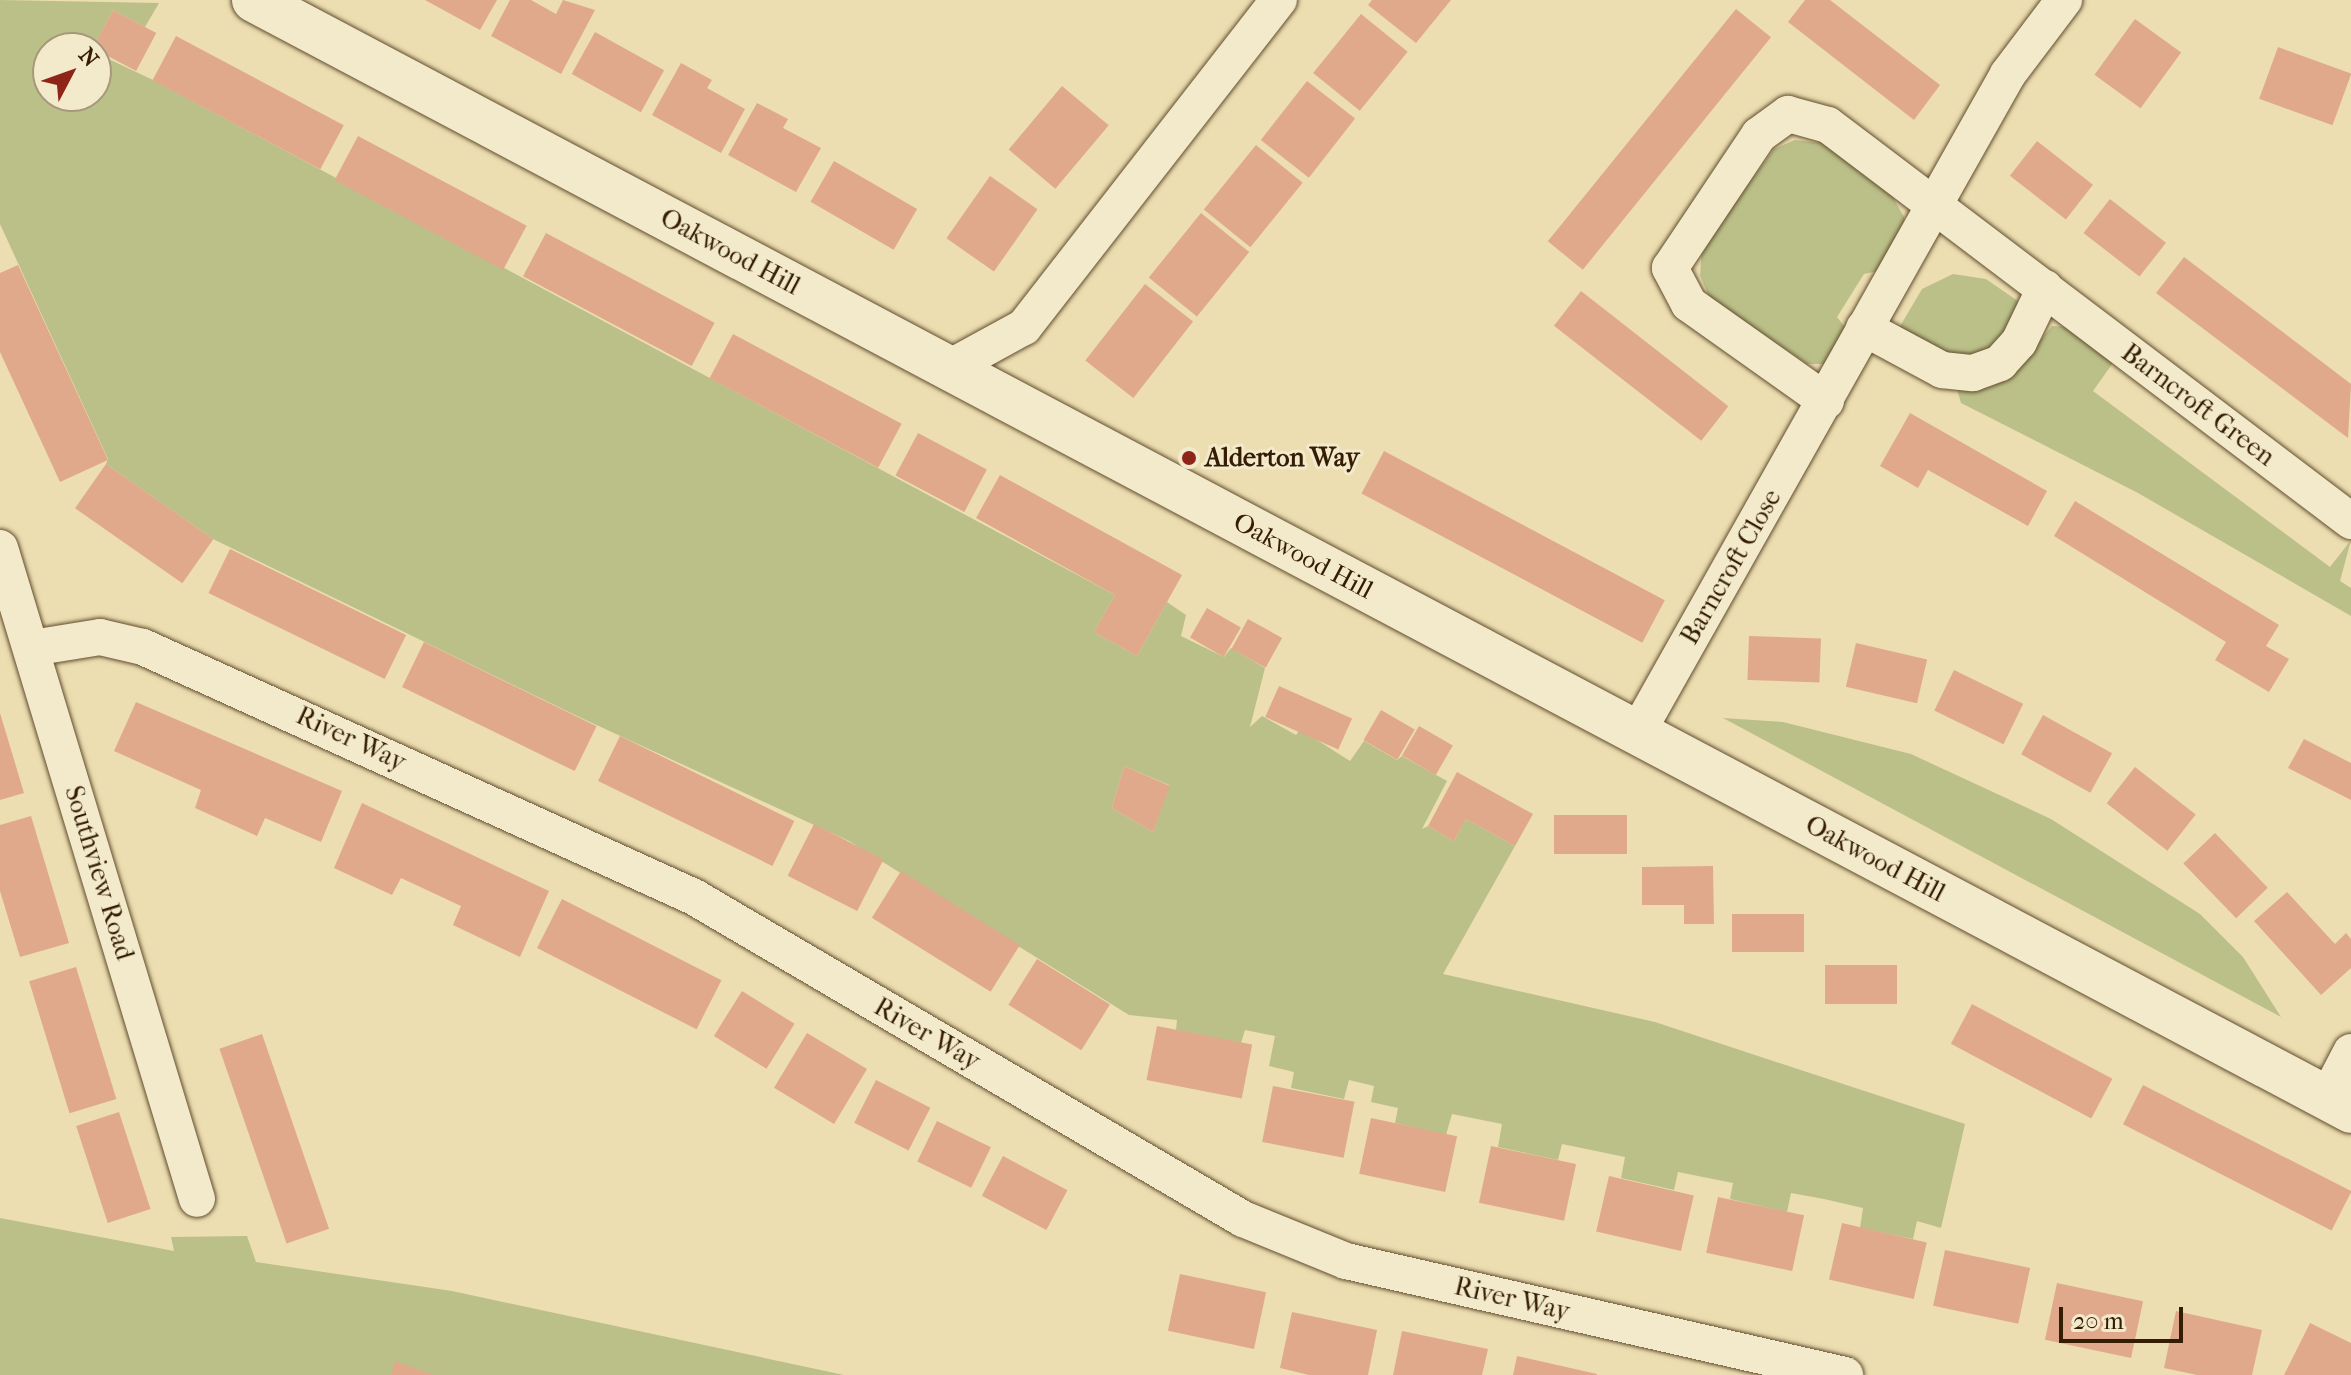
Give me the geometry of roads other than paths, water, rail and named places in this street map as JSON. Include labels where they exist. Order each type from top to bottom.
[{"type":"street","name":"Oakwood Hill","points":[[254,0],[2339,1105]]},
{"type":"street","points":[[949,368],[1024,327],[1279,0]]},
{"type":"street","name":"Barncroft Close","points":[[1637,733],[2008,74],[2064,0]]},
{"type":"street","points":[[1826,401],[1689,304],[1670,268],[1686,237],[1759,135],[1788,114],[1828,125],[1935,207]]},
{"type":"street","name":"Barncroft Green","points":[[1935,207],[2351,521]]},
{"type":"street","points":[[1864,328],[1942,370],[1973,373],[2000,363],[2019,342],[2045,288]]},
{"type":"street","name":"Southview Road","points":[[0,548],[197,1199]]},
{"type":"street","name":"River Way","points":[[32,648],[100,637],[143,647],[665,883],[1243,1219],[1346,1261],[1845,1375]]},
{"type":"street","points":[[2339,1105],[2351,1052]]},
{"type":"place","name":"Alderton Way","points":[[1189,458]]}]
